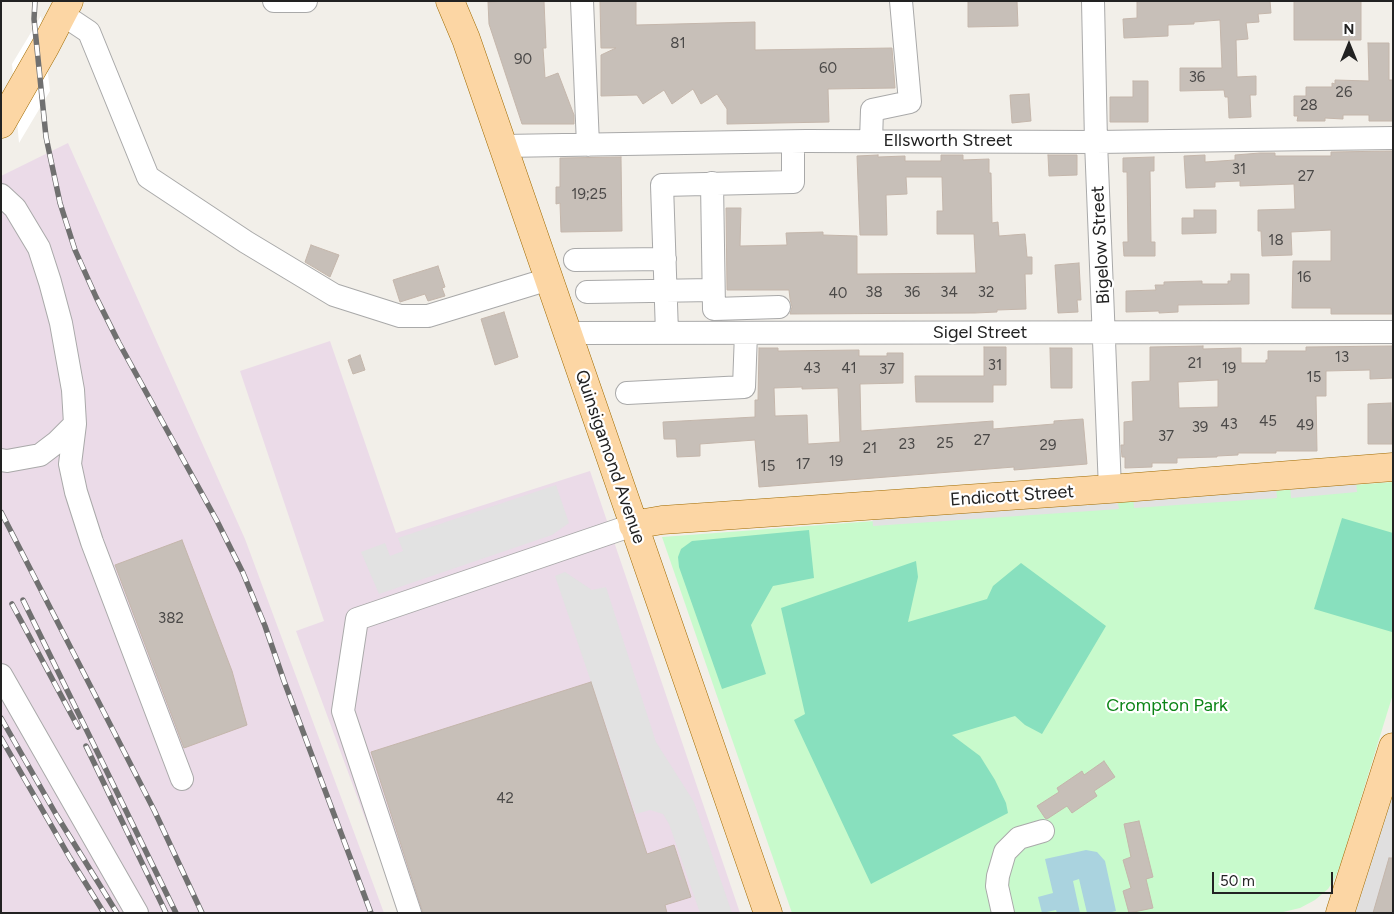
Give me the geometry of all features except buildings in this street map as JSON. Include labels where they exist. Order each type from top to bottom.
[{"type":"main road","name":"Quinsigamond Avenue","points":[[450,1],[466,39],[632,525],[768,913]]},
{"type":"main road","points":[[1,124],[65,8]]},
{"type":"main road","name":"Endicott Street","points":[[632,525],[662,520],[1393,467]]},
{"type":"main road","points":[[1340,913],[1391,761]]},
{"type":"street","points":[[274,1],[306,1]]},
{"type":"street","points":[[582,1],[588,144]]},
{"type":"street","points":[[871,141],[872,110],[910,102],[901,1]]},
{"type":"street","name":"Bigelow Street","points":[[1093,1],[1096,142],[1110,489]]},
{"type":"street","points":[[65,8],[88,32],[148,177],[246,242],[334,294],[400,316],[428,316],[549,279]]},
{"type":"street","name":"Ellsworth Street","points":[[503,146],[871,141],[1096,142],[1393,138]]},
{"type":"street","points":[[667,333],[662,185],[793,182],[793,142]]},
{"type":"street","points":[[712,183],[714,308],[779,307]]},
{"type":"street","points":[[1,195],[15,208],[39,248],[50,282],[61,322],[70,369],[75,424],[70,464],[76,492],[92,542],[182,779]]},
{"type":"street","points":[[575,260],[665,259]]},
{"type":"street","points":[[587,292],[714,290]]},
{"type":"street","name":"Sigel Street","points":[[567,332],[1393,332]]},
{"type":"street","points":[[627,393],[744,387],[746,333]]},
{"type":"street","points":[[1,460],[7,462],[40,455],[57,442],[75,424]]},
{"type":"street","points":[[410,913],[343,711],[357,619],[632,525]]},
{"type":"street","points":[[1,675],[137,913]]},
{"type":"street","points":[[1003,913],[997,886],[1005,852],[1019,838],[1043,832]]},
{"type":"shaded area","points":[[68,143],[245,539],[384,913],[1,913],[1,176]]},
{"type":"shaded area","points":[[330,341],[396,533],[590,471],[740,913],[400,913],[296,631],[324,621],[240,371]]},
{"type":"shaded area","points":[[1356,479],[1357,492],[1291,498],[1290,484]]},
{"type":"shaded area","points":[[556,485],[569,523],[552,535],[379,594],[361,552],[385,543],[390,556],[403,551],[398,538]]},
{"type":"shaded area","points":[[1276,485],[1277,498],[1134,508],[1133,495]]},
{"type":"shaded area","points":[[1117,498],[1119,509],[873,526],[872,515]]},
{"type":"shaded area","points":[[565,572],[592,590],[606,587],[656,742],[694,802],[732,913],[700,913],[669,824],[663,814],[650,810],[636,814],[555,576]]},
{"type":"shaded area","points":[[1393,777],[1393,913],[1348,913]]},
{"type":"green space","name":"Crompton Park","points":[[1393,482],[1393,694],[1340,866],[1328,889],[1315,900],[1300,908],[1279,913],[792,913],[662,537]]},
{"type":"green space","points":[[1342,518],[1393,533],[1392,632],[1314,609]]},
{"type":"green space","points":[[809,530],[814,578],[773,586],[751,625],[766,674],[722,689],[679,567],[678,557],[681,549],[692,541]]},
{"type":"green space","points":[[916,561],[918,577],[908,622],[987,599],[993,586],[1021,563],[1106,626],[1042,734],[1025,725],[1015,716],[952,735],[980,756],[995,780],[1006,803],[1008,813],[871,884],[794,720],[805,714],[781,608]]},
{"type":"water","points":[[1086,850],[1097,852],[1105,861],[1116,911],[1087,913],[1079,879],[1073,881],[1080,913],[1057,913],[1056,910],[1042,913],[1038,897],[1053,893],[1045,859]]},
{"type":"pier","points":[[41,16],[50,91],[19,143],[12,64]]},
{"type":"railway","points":[[35,1],[34,19],[46,137],[60,203],[75,250],[119,343],[217,521],[243,573],[265,626],[371,913]]},
{"type":"railway","points":[[1,512],[154,810],[202,913]]},
{"type":"railway","points":[[23,600],[176,913]]},
{"type":"railway","points":[[12,604],[78,727]]},
{"type":"railway","points":[[1,718],[57,816],[117,913]]},
{"type":"railway","points":[[1,738],[104,913]]},
{"type":"railway","points":[[86,746],[166,913]]}]
